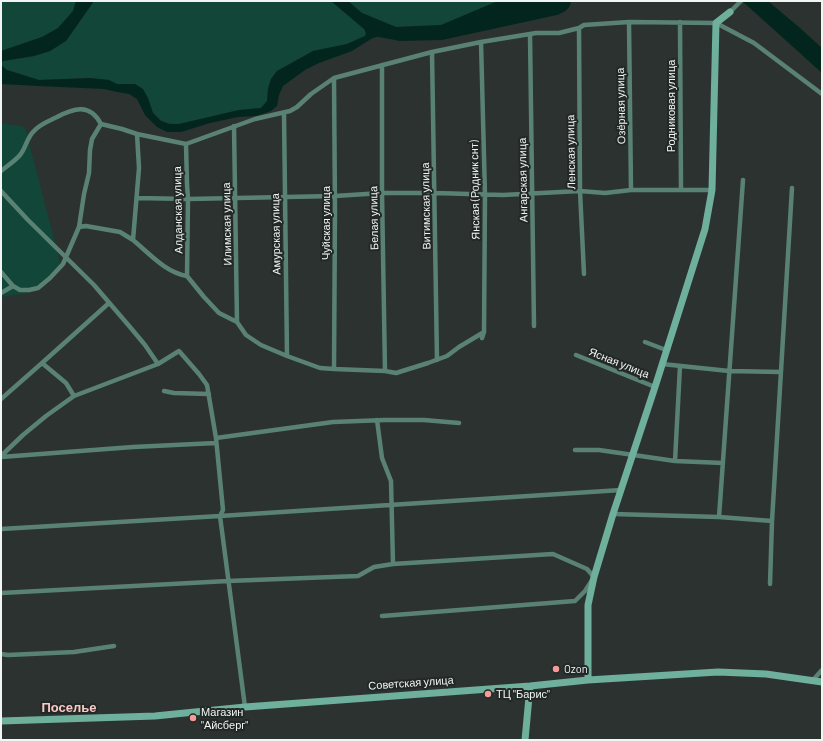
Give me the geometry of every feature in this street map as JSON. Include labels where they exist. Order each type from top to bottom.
[{"type":"main road","points":[[588,680],[588,605],[594,577],[705,229],[712,190],[716,23],[730,12]]},
{"type":"main road","name":"Советская улица","points":[[1,721],[155,716],[245,707],[530,686],[588,680],[718,672],[766,674],[822,682]]},
{"type":"main road","points":[[525,740],[530,686]]},
{"type":"street","points":[[730,12],[741,1]]},
{"type":"street","points":[[1,171],[20,155],[32,132],[43,123],[68,111],[76,109],[88,110],[93,113],[101,124],[137,134],[186,144],[255,118],[284,113],[297,108],[311,94],[334,78],[432,52],[536,33],[559,33],[579,28],[584,25],[629,22],[716,23],[754,43],[822,94]]},
{"type":"street","name":"Озёрная улица","points":[[629,22],[630,190]]},
{"type":"street","name":"Родниковая улица","points":[[680,22],[681,190]]},
{"type":"street","name":"Ленская улица","points":[[579,28],[580,191],[584,274]]},
{"type":"street","name":"Ангарская улица","points":[[530,35],[534,326]]},
{"type":"street","name":"Янская (Родник снт)","points":[[437,360],[447,356],[459,347],[483,335],[486,196],[481,42]]},
{"type":"street","name":"Витимская улица","points":[[432,52],[437,360]]},
{"type":"street","name":"Белая улица","points":[[382,65],[382,193],[386,371]]},
{"type":"street","name":"Чуйская улица","points":[[334,78],[334,369]]},
{"type":"street","name":"Амурская улица","points":[[284,113],[287,356]]},
{"type":"street","points":[[1,272],[12,286],[20,290],[28,290],[38,288],[63,264],[79,227],[89,173],[92,139],[101,124]]},
{"type":"street","name":"Илимская улица","points":[[234,126],[237,322]]},
{"type":"street","points":[[133,240],[139,168],[137,134]]},
{"type":"street","name":"Алданская улица","points":[[186,144],[186,184],[188,199],[187,276]]},
{"type":"street","points":[[719,517],[743,180]]},
{"type":"street","points":[[770,584],[772,521],[792,188]]},
{"type":"street","points":[[137,198],[188,199],[335,196],[382,193],[435,193],[486,196],[580,191],[605,193],[630,190],[712,190]]},
{"type":"street","points":[[1,191],[28,220],[94,285],[145,345],[158,364]]},
{"type":"street","points":[[79,227],[86,226],[120,232],[133,240],[164,267],[179,275],[187,276],[219,313],[237,322],[246,335],[261,345],[287,356],[320,368],[386,371],[396,373],[437,360]]},
{"type":"street","points":[[1,293],[12,286]]},
{"type":"street","points":[[1,399],[109,303]]},
{"type":"street","points":[[645,342],[666,350]]},
{"type":"street","points":[[1,456],[46,416],[74,396],[158,364],[179,351],[207,385],[209,394],[216,441],[223,510],[220,516],[245,707]]},
{"type":"street","name":"Ясная улица","points":[[576,355],[655,387]]},
{"type":"street","points":[[42,364],[66,383],[74,396]]},
{"type":"street","points":[[662,364],[729,371],[781,372]]},
{"type":"street","points":[[675,461],[680,366]]},
{"type":"street","points":[[164,391],[174,393],[209,394]]},
{"type":"street","points":[[377,420],[382,458],[391,481],[393,564]]},
{"type":"street","points":[[1,456],[216,441],[332,422],[424,420],[459,423]]},
{"type":"street","points":[[575,450],[599,450],[675,461],[723,463]]},
{"type":"street","points":[[1,529],[621,490]]},
{"type":"street","points":[[613,514],[719,517],[772,521]]},
{"type":"street","points":[[1,593],[358,576],[374,567],[393,564],[553,554],[587,568],[594,577],[584,592],[575,601],[382,616]]},
{"type":"street","points":[[1,654],[74,652],[114,646]]},
{"type":"street","points":[[813,680],[822,670]]},
{"type":"shaded area","points":[[1,1],[76,1],[73,11],[58,28],[42,37],[1,51]]},
{"type":"shaded area","points":[[76,1],[94,1],[66,41],[50,51],[34,56],[3,61],[1,64],[1,51],[42,37],[58,28],[73,11]]},
{"type":"shaded area","points":[[94,1],[331,1],[364,29],[366,33],[365,36],[347,44],[313,51],[277,71],[271,79],[267,101],[261,108],[239,110],[179,124],[163,121],[158,118],[151,109],[143,89],[117,84],[109,80],[90,78],[39,80],[7,70],[1,65],[3,61],[34,56],[50,51],[66,41]]},
{"type":"shaded area","points":[[331,1],[348,1],[362,13],[396,27],[441,25],[498,1],[571,1],[568,9],[557,15],[442,40],[400,41],[376,37],[352,51],[319,63],[305,70],[283,86],[279,95],[277,106],[271,111],[256,116],[238,117],[210,123],[181,132],[167,132],[157,127],[145,115],[137,99],[129,94],[104,89],[1,84],[1,65],[7,70],[39,80],[90,78],[109,80],[117,84],[135,84],[143,89],[153,113],[161,121],[169,124],[179,124],[239,110],[261,108],[267,101],[271,79],[277,71],[313,51],[347,44],[365,36],[366,33],[364,29]]},
{"type":"shaded area","points":[[348,1],[498,1],[441,25],[396,27],[362,13]]},
{"type":"shaded area","points":[[742,1],[768,1],[800,28],[822,48],[822,73]]},
{"type":"shaded area","points":[[1,123],[25,127],[61,266],[28,293],[1,297]]},
{"type":"place","name":"Ozon","points":[[556,669]]},
{"type":"place","name":"ТЦ \"Барис\"","points":[[488,694]]},
{"type":"place","name":"Магазин \"Айсберг\"","points":[[193,718]]},
{"type":"district","name":"Поселье","points":[[69,708]]}]
